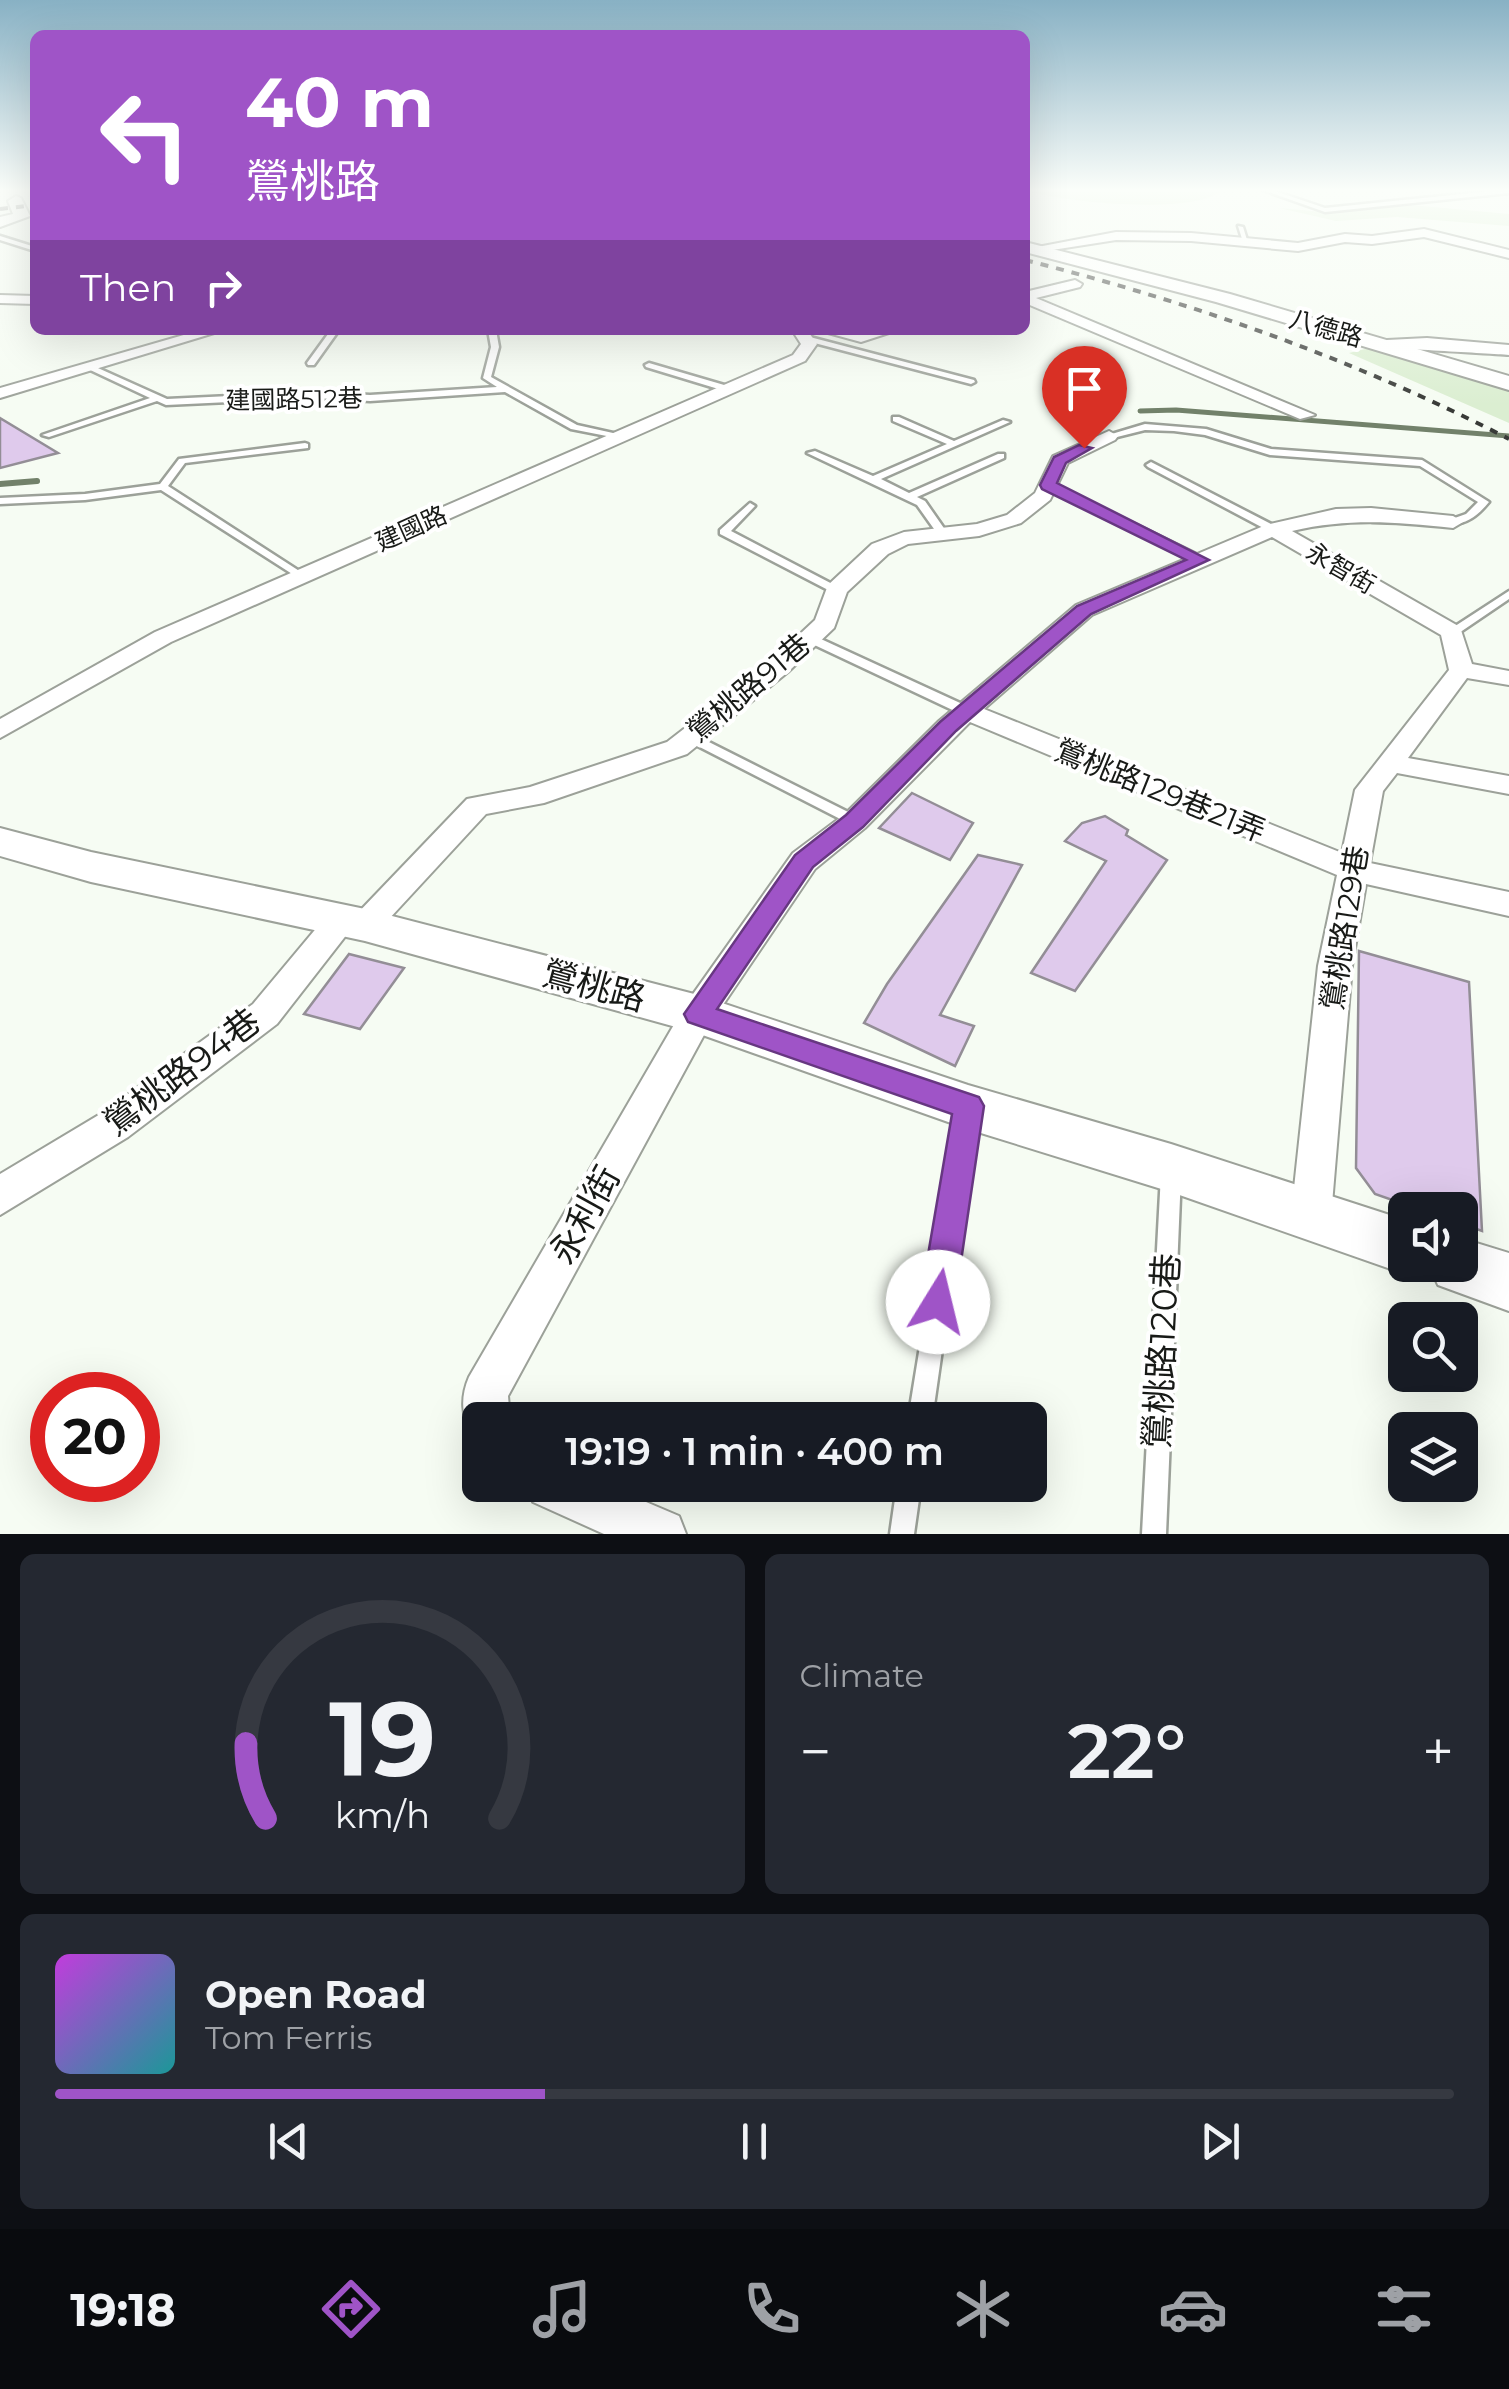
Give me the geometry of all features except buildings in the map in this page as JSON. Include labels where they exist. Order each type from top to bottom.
[{"type":"main road","name":"八德路","points":[[1085,262],[1509,383]]},
{"type":"main road","name":"鶯桃路","points":[[0,842],[91,867],[353,923],[698,1014],[1388,1241]]},
{"type":"main road","points":[[1478,1272],[1509,1282]]},
{"type":"street","points":[[1030,296],[1075,284]]},
{"type":"street","points":[[0,299],[30,300]]},
{"type":"street","points":[[1030,299],[1306,415]]},
{"type":"street","points":[[0,393],[199,335]]},
{"type":"street","name":"建國路","points":[[0,730],[163,637],[799,358],[809,344],[810,335]]},
{"type":"street","points":[[830,335],[872,335]]},
{"type":"street","points":[[1387,346],[1427,342],[1509,350]]},
{"type":"street","name":"鶯桃路91巷","points":[[353,923],[477,806],[534,796],[677,748],[826,623],[836,590],[880,548],[904,538],[979,530],[1014,519],[1042,496],[1060,460],[1109,436]]},
{"type":"street","name":"永利街","points":[[486,1402],[485,1392],[698,1014],[804,861],[854,821],[966,712],[1084,610],[1273,529],[1336,515],[1370,514],[1453,522]]},
{"type":"street","name":"永智街","points":[[1273,529],[1452,632]]},
{"type":"street","points":[[1452,632],[1461,670],[1509,678]]},
{"type":"street","name":"鶯桃路129巷","points":[[1310,1216],[1335,966],[1369,790],[1461,670]]},
{"type":"street","name":"鶯桃路129巷21弄","points":[[966,712],[1354,870],[1509,904]]},
{"type":"street","points":[[1390,763],[1509,786]]},
{"type":"street","name":"鶯桃路94巷","points":[[0,1196],[114,1125],[265,1014],[353,923]]},
{"type":"street","points":[[589,1502],[661,1534]]},
{"type":"lane","points":[[311,363],[331,335]]},
{"type":"lane","points":[[493,335],[495,348],[487,378],[574,426],[619,437]]},
{"type":"lane","points":[[817,335],[971,382]]},
{"type":"lane","points":[[649,364],[728,389]]},
{"type":"lane","name":"建國路512巷","points":[[89,366],[166,402],[314,394],[370,398],[506,389]]},
{"type":"lane","points":[[46,435],[157,398]]},
{"type":"lane","points":[[896,419],[954,444]]},
{"type":"lane","points":[[873,479],[1006,422]]},
{"type":"lane","points":[[1109,436],[1145,427],[1174,428],[1206,432],[1270,452],[1422,463],[1484,502],[1470,516],[1453,522]]},
{"type":"lane","points":[[163,488],[182,462],[304,446]]},
{"type":"lane","points":[[812,453],[921,503],[944,534]]},
{"type":"lane","points":[[909,498],[1002,456]]},
{"type":"lane","name":"永智街","points":[[1151,465],[1273,529]]},
{"type":"lane","points":[[1048,485],[1200,560]]},
{"type":"lane","points":[[0,501],[84,498],[163,488],[300,576]]},
{"type":"lane","points":[[750,506],[724,532],[836,590]]},
{"type":"lane","points":[[1452,632],[1509,594]]},
{"type":"lane","points":[[810,638],[966,712]]},
{"type":"lane","points":[[691,736],[854,821]]},
{"type":"lane","points":[[923,1402],[968,1106]]},
{"type":"lane","name":"鶯桃路120巷","points":[[1154,1534],[1171,1168]]},
{"type":"lane","points":[[902,1534],[907,1502]]},
{"type":"green space","points":[[1369,348],[1509,386],[1509,423],[1349,353]]},
{"type":"waterway","points":[[1140,411],[1176,410],[1509,436]]},
{"type":"waterway","points":[[0,484],[37,481]]},
{"type":"railway","points":[[1031,262],[1212,314],[1272,336],[1392,383],[1509,439]]},
{"type":"route","points":[[938,1302],[968,1106],[698,1014],[804,861],[854,821],[948,726],[1084,610],[1200,560],[1048,485],[1060,460],[1084,448]]}]
